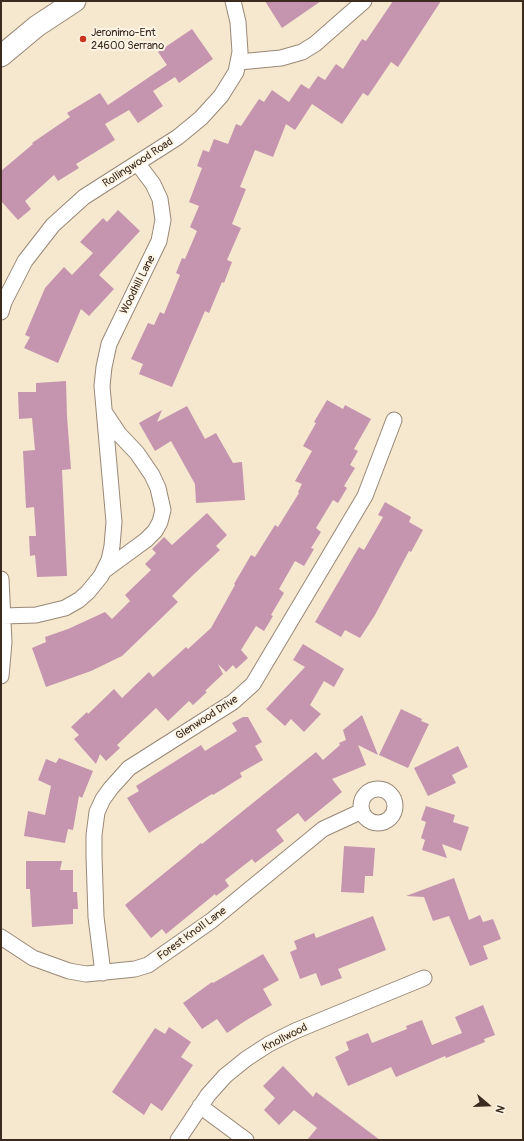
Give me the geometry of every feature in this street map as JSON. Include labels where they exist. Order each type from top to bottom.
[{"type":"main road","points":[[1,56],[37,26],[75,1]]},
{"type":"street","name":"Rollingwood Road","points":[[1,312],[4,302],[24,261],[53,225],[84,198],[178,137],[201,118],[221,96],[232,80],[239,62],[240,42],[233,1]]},
{"type":"street","points":[[239,62],[281,58],[302,52],[315,44],[364,1]]},
{"type":"street","name":"Woodhill Lane","points":[[3,616],[36,615],[65,608],[79,600],[88,592],[105,570],[110,560],[114,522],[102,386],[109,344],[159,241],[163,220],[160,199],[156,189],[138,164]]},
{"type":"street","name":"Woodhill Lane","points":[[104,412],[119,434],[137,452],[152,475],[158,488],[163,510],[160,522],[155,531],[146,540],[105,570]]},
{"type":"street","name":"Glenwood Drive","points":[[103,973],[96,918],[94,856],[94,834],[97,812],[102,799],[129,768],[233,702],[253,684],[365,496],[394,420]]},
{"type":"street","points":[[1,579],[4,642],[1,676]]},
{"type":"street","name":"Forest Knoll Lane","points":[[1,937],[33,958],[51,966],[86,974],[135,970],[148,965],[210,921],[323,829],[362,811]]},
{"type":"street","name":"Knollwood","points":[[178,1140],[208,1095],[225,1076],[246,1059],[269,1044],[295,1031],[424,978]]},
{"type":"street","points":[[200,1106],[246,1140]]},
{"type":"building","points":[[265,1],[321,1],[282,28]]},
{"type":"building","points":[[393,1],[441,1],[398,67],[391,62],[368,96],[363,93],[342,124],[312,104],[295,130],[286,124],[273,157],[255,150],[240,187],[246,189],[232,224],[241,228],[227,260],[232,262],[224,283],[222,282],[209,313],[205,311],[172,387],[139,374],[143,364],[131,359],[148,323],[154,325],[160,312],[164,314],[180,275],[176,273],[182,258],[185,259],[197,231],[190,227],[199,206],[189,202],[202,168],[197,166],[203,150],[209,152],[214,139],[228,144],[236,124],[241,126],[259,99],[264,102],[272,90],[289,102],[301,84],[309,89],[318,76],[325,80],[336,64],[343,69],[362,39],[366,41]]},
{"type":"building","points":[[192,29],[213,59],[179,83],[175,77],[153,91],[163,106],[138,123],[129,110],[105,124],[115,140],[76,164],[79,168],[58,181],[54,175],[25,201],[31,209],[18,220],[1,201],[1,171],[33,144],[32,143],[70,117],[67,113],[100,93],[108,105],[167,65],[158,52]]},
{"type":"building","points":[[118,210],[140,231],[99,275],[114,289],[89,316],[81,309],[58,363],[24,348],[30,337],[25,335],[45,288],[64,267],[72,275],[93,253],[80,242],[103,218],[107,222]]},
{"type":"building","points":[[66,381],[71,469],[62,470],[67,576],[37,577],[35,555],[30,556],[29,536],[36,536],[34,507],[26,508],[23,451],[35,450],[32,418],[19,419],[18,392],[36,392],[36,383]]},
{"type":"building","points":[[327,400],[343,409],[345,405],[371,419],[354,449],[358,451],[350,465],[355,468],[344,486],[347,488],[338,503],[333,500],[316,528],[321,532],[311,548],[314,549],[304,566],[295,561],[279,589],[284,593],[271,615],[273,616],[264,631],[256,626],[241,650],[248,658],[236,669],[233,665],[226,672],[218,664],[223,674],[193,705],[189,701],[168,721],[156,708],[117,745],[120,748],[106,761],[100,754],[96,764],[74,739],[79,735],[71,727],[87,712],[88,714],[114,689],[122,698],[149,672],[153,677],[186,647],[188,649],[211,628],[251,555],[255,557],[275,525],[278,527],[299,493],[298,492],[302,484],[295,481],[312,451],[303,446],[316,423],[314,422]]},
{"type":"building","points":[[187,406],[205,439],[216,433],[233,463],[242,462],[245,500],[196,503],[195,484],[171,441],[155,451],[139,423],[162,410],[157,422]]},
{"type":"building","points":[[385,502],[411,517],[409,522],[423,530],[411,552],[409,551],[375,615],[360,638],[345,630],[341,637],[315,622],[359,547],[364,550],[383,517],[378,515]]},
{"type":"building","points":[[207,513],[227,535],[216,546],[220,550],[172,596],[178,602],[122,656],[91,671],[46,687],[32,648],[46,642],[45,637],[68,629],[105,612],[112,619],[130,601],[125,595],[151,570],[145,564],[156,553],[152,549],[164,537],[172,545]]},
{"type":"building","points":[[303,644],[344,669],[334,687],[324,681],[310,705],[321,714],[304,732],[291,719],[285,726],[266,709],[305,667],[293,660]]},
{"type":"building","points":[[401,709],[429,724],[408,768],[379,755]]},
{"type":"building","points":[[362,715],[378,755],[358,745],[366,765],[332,779],[342,792],[305,822],[298,813],[276,830],[284,841],[255,863],[252,859],[225,880],[229,886],[216,896],[215,894],[166,934],[162,929],[151,938],[125,905],[316,752],[323,760],[340,745],[339,743],[346,740],[343,730]]},
{"type":"building","points":[[243,717],[248,717],[262,742],[255,746],[263,760],[240,773],[242,777],[149,833],[127,798],[139,791],[136,786],[201,745],[205,751],[237,731],[232,723]]},
{"type":"building","points":[[458,746],[468,767],[452,775],[456,783],[428,796],[414,768]]},
{"type":"building","points":[[59,758],[93,771],[82,798],[79,796],[73,830],[68,829],[65,843],[24,836],[28,811],[45,815],[51,786],[38,780],[46,759],[56,763]]},
{"type":"building","points":[[426,806],[455,815],[453,822],[469,827],[461,851],[442,844],[447,858],[422,850],[425,840],[421,838],[426,822],[421,820]]},
{"type":"building","points":[[344,846],[375,848],[373,876],[365,876],[364,893],[341,892]]},
{"type":"building","points":[[26,861],[62,861],[60,870],[73,870],[73,892],[77,892],[78,909],[73,909],[73,924],[32,927],[30,889],[26,889]]},
{"type":"building","points":[[454,878],[469,920],[480,915],[483,922],[493,919],[501,939],[483,946],[488,959],[470,966],[449,916],[433,921],[424,897],[406,896]]},
{"type":"building","points":[[373,916],[386,950],[338,969],[342,978],[321,986],[316,973],[300,979],[290,952],[297,949],[294,941],[314,933],[316,938]]},
{"type":"building","points":[[263,954],[279,980],[263,989],[272,1005],[227,1033],[217,1019],[202,1029],[183,1003],[212,982],[213,983]]},
{"type":"building","points":[[483,1005],[495,1035],[484,1039],[485,1042],[446,1058],[445,1056],[396,1077],[391,1067],[348,1086],[335,1057],[349,1050],[346,1042],[368,1033],[372,1043],[407,1029],[406,1026],[422,1020],[432,1045],[462,1033],[455,1017]]},
{"type":"building","points":[[169,1027],[191,1042],[181,1057],[193,1065],[162,1111],[151,1103],[144,1115],[112,1092],[155,1028],[165,1034]]},
{"type":"building","points":[[283,1066],[313,1097],[316,1092],[380,1140],[307,1140],[317,1128],[294,1110],[279,1125],[264,1110],[275,1098],[263,1086]]},
{"type":"place","name":"Jeronimo-Ent 24600 Serrano","points":[[83,39]]}]
